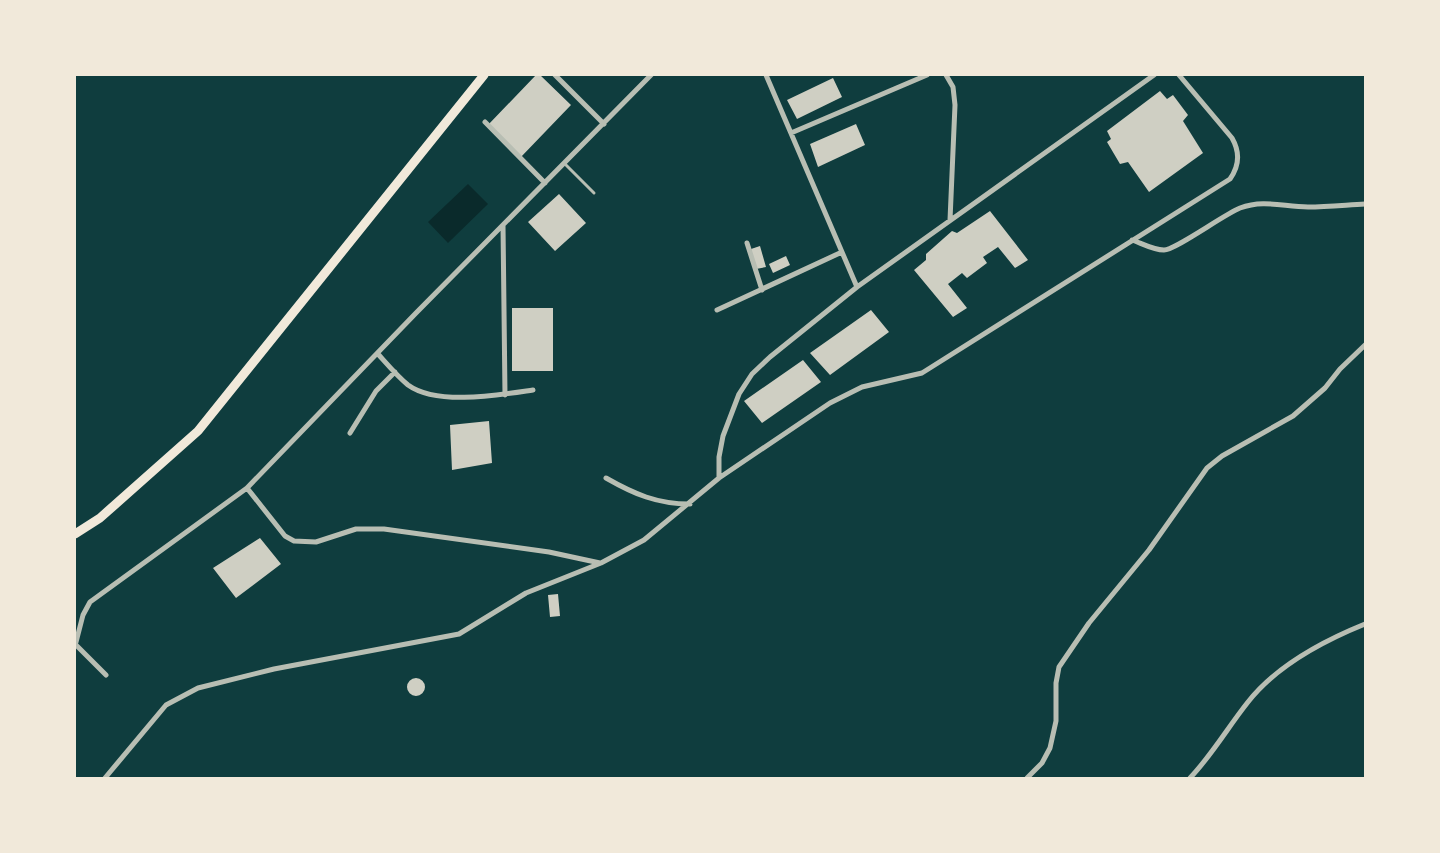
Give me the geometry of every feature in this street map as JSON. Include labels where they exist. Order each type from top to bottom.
[{"type":"main road","points":[[75,534],[100,518],[198,431],[484,75]]},
{"type":"street","points":[[555,75],[604,124]]},
{"type":"street","points":[[106,675],[76,646],[83,615],[90,602],[247,488],[651,75]]},
{"type":"street","points":[[766,75],[857,287]]},
{"type":"street","points":[[791,132],[927,75]]},
{"type":"street","points":[[946,75],[953,87],[955,106],[950,220]]},
{"type":"street","points":[[718,478],[723,436],[739,394],[752,374],[770,357],[857,287],[1154,75]]},
{"type":"street","points":[[105,778],[166,706],[198,688],[274,669],[459,634],[526,593],[601,564],[644,540],[690,504],[718,478],[830,403],[862,387],[922,373],[1230,179],[1237,169],[1238,149],[1232,138],[1179,75]]},
{"type":"street","points":[[485,122],[545,184]]},
{"type":"street","points":[[1132,240],[1158,250],[1167,250],[1214,221],[1240,208],[1258,204],[1276,203],[1308,207],[1365,204]]},
{"type":"street","points":[[503,225],[505,394]]},
{"type":"street","points":[[747,243],[762,290]]},
{"type":"street","points":[[717,310],[842,252]]},
{"type":"street","points":[[1026,778],[1042,763],[1050,748],[1056,721],[1056,683],[1059,667],[1089,623],[1149,550],[1207,468],[1222,456],[1293,416],[1325,388],[1340,369],[1365,345]]},
{"type":"street","points":[[378,354],[408,385],[423,393],[448,397],[505,394],[533,390]]},
{"type":"street","points":[[350,433],[376,391],[395,372]]},
{"type":"street","points":[[606,478],[630,492],[649,500],[669,504],[690,504]]},
{"type":"street","points":[[247,488],[285,536],[294,541],[316,542],[356,529],[384,529],[549,552],[601,564]]},
{"type":"street","points":[[1190,778],[1204,763],[1248,701],[1266,684],[1304,653],[1365,624]]},
{"type":"lane","points":[[565,164],[594,193]]},
{"type":"water","points":[[468,184],[488,204],[448,243],[428,222]]},
{"type":"building","points":[[536,75],[540,75],[571,105],[520,158],[487,126]]},
{"type":"building","points":[[833,78],[842,97],[797,119],[787,100]]},
{"type":"building","points":[[1160,91],[1167,99],[1173,95],[1188,115],[1183,121],[1203,153],[1149,192],[1128,162],[1120,164],[1107,142],[1111,139],[1107,131]]},
{"type":"building","points":[[856,124],[865,145],[818,167],[810,144]]},
{"type":"building","points":[[559,194],[586,223],[555,251],[528,222]]},
{"type":"building","points":[[990,211],[1028,260],[1015,268],[998,247],[983,257],[987,263],[967,278],[962,273],[948,284],[967,308],[953,317],[914,270],[926,260],[926,254],[952,231],[957,233]]},
{"type":"building","points":[[760,246],[766,267],[756,269],[751,249]]},
{"type":"building","points":[[786,256],[790,265],[773,273],[769,264]]},
{"type":"building","points":[[512,308],[553,308],[553,371],[512,371]]},
{"type":"building","points":[[871,310],[889,332],[830,375],[810,353]]},
{"type":"building","points":[[803,360],[821,382],[762,423],[744,401]]},
{"type":"building","points":[[489,421],[492,463],[452,470],[450,425]]},
{"type":"building","points":[[260,538],[281,564],[236,598],[213,568]]},
{"type":"building","points":[[558,594],[560,616],[550,617],[548,595]]},
{"type":"building","points":[[416,678],[422,681],[425,687],[422,693],[416,696],[410,693],[407,687],[410,681]]}]
